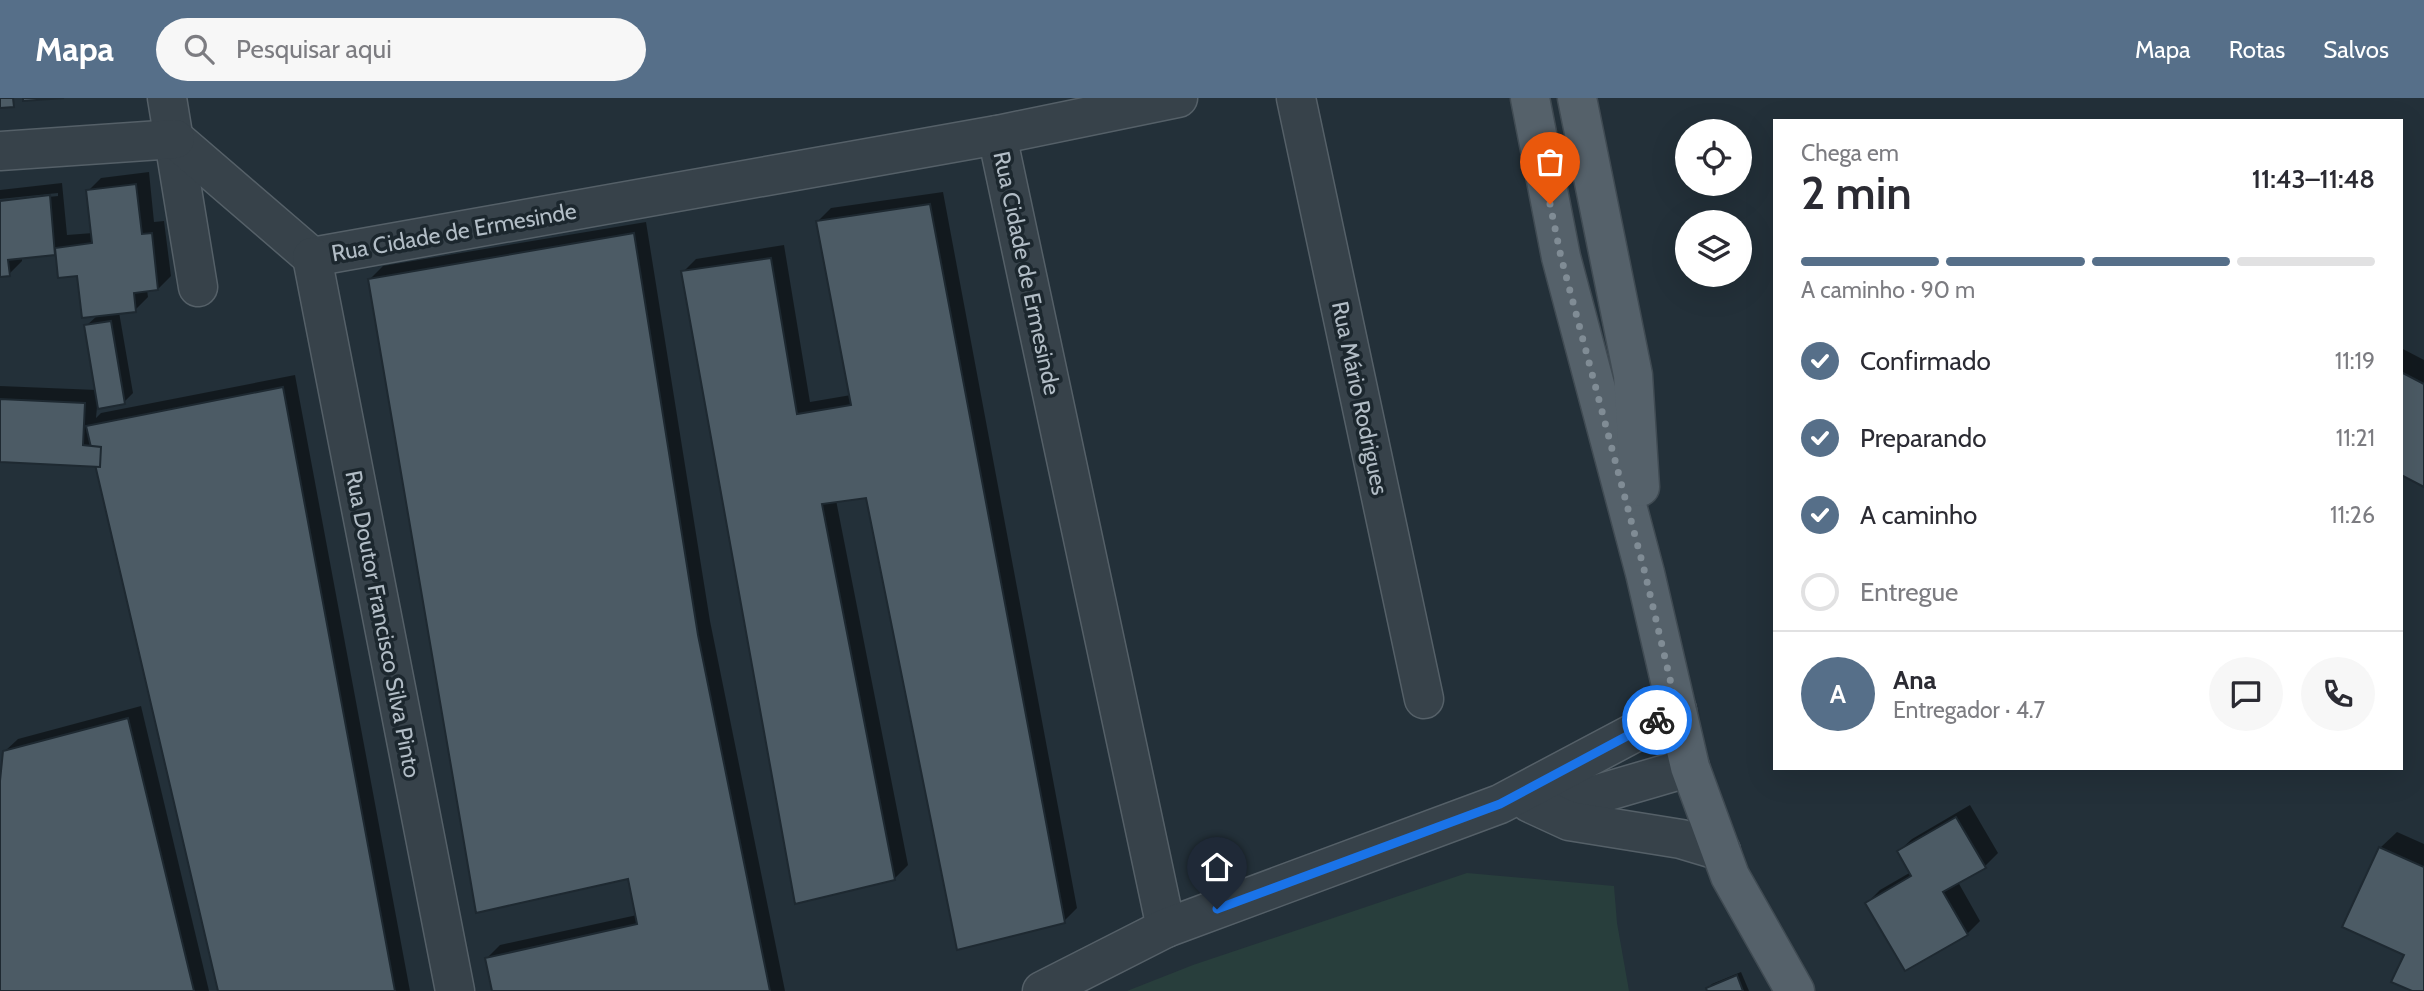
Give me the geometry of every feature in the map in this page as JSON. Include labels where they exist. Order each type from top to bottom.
[{"type":"main road","points":[[1530,98],[1561,257],[1645,573],[1690,768],[1730,876],[1795,991]]},
{"type":"main road","points":[[1577,98],[1633,375],[1645,573]]},
{"type":"street","points":[[167,98],[198,287]]},
{"type":"street","points":[[997,135],[1178,98]]},
{"type":"street","name":"Rua Mário Rodrigues","points":[[1296,98],[1424,699]]},
{"type":"street","name":"Rua Cidade de Ermesinde","points":[[312,257],[997,135],[1166,928]]},
{"type":"street","points":[[0,151],[175,139],[312,257]]},
{"type":"street","name":"Rua Doutor Francisco Silva Pinto","points":[[312,257],[455,991]]},
{"type":"street","points":[[1042,991],[1166,928],[1515,803],[1677,709]]},
{"type":"street","points":[[1515,803],[1591,796],[1690,768]]},
{"type":"street","points":[[1515,803],[1569,821],[1681,839],[1721,851]]},
{"type":"green space","points":[[1467,873],[1614,886],[1617,923],[1629,991],[1127,991],[1193,965]]},
{"type":"building","points":[[0,98],[13,98],[14,107],[0,108]]},
{"type":"building","points":[[23,98],[64,98],[23,101]]},
{"type":"building","points":[[136,184],[142,234],[152,233],[158,290],[134,293],[136,312],[82,318],[77,276],[58,278],[55,248],[92,243],[86,190]]},
{"type":"building","points":[[50,195],[55,255],[8,260],[10,276],[0,277],[0,201]]},
{"type":"building","points":[[930,204],[1065,923],[957,950],[866,498],[822,504],[895,880],[795,904],[681,271],[771,258],[797,414],[851,405],[816,221]]},
{"type":"building","points":[[634,233],[698,635],[770,991],[492,991],[485,958],[637,924],[628,879],[476,913],[368,279]]},
{"type":"building","points":[[111,321],[125,404],[98,409],[84,325]]},
{"type":"building","points":[[2403,373],[2424,384],[2424,487],[2403,476]]},
{"type":"building","points":[[283,387],[395,991],[218,991],[86,426]]},
{"type":"building","points":[[0,399],[85,403],[83,445],[101,447],[100,467],[0,462]]},
{"type":"building","points":[[128,718],[194,991],[0,991],[0,781],[3,751]]},
{"type":"building","points":[[1956,817],[1986,868],[1943,892],[1968,935],[1905,971],[1865,903],[1911,876],[1897,851]]},
{"type":"building","points":[[2379,847],[2424,867],[2424,991],[2412,991],[2391,982],[2404,955],[2342,927]]},
{"type":"building","points":[[1737,975],[1743,991],[1707,991],[1706,988]]},
{"type":"way so far","points":[[1550,204],[1561,257],[1645,573],[1677,709],[1657,720]]},
{"type":"route","points":[[1217,909],[1500,804],[1657,720]]}]
